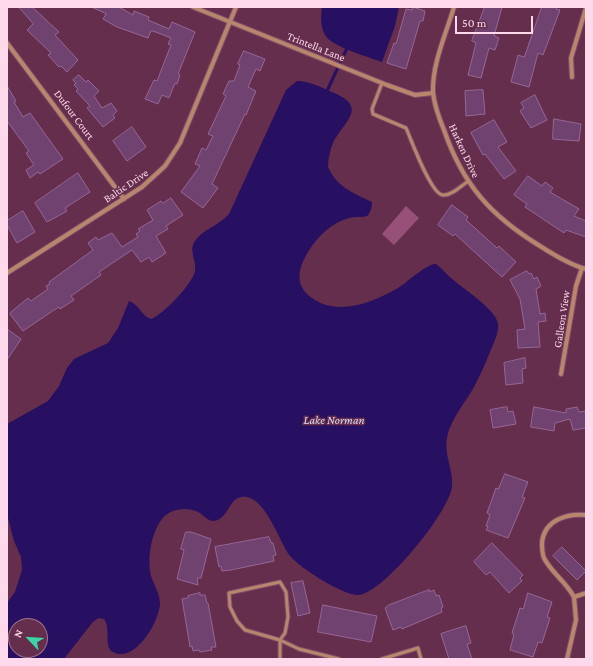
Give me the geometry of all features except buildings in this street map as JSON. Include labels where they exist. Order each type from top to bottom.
[{"type":"street","name":"Trintella Lane","points":[[193,7],[415,95],[433,93]]},
{"type":"street","name":"Baltic Drive","points":[[7,273],[124,199],[156,176],[174,155],[236,7]]},
{"type":"street","name":"Harken Drive","points":[[454,7],[435,70],[433,93],[448,142],[467,182],[488,206],[520,234],[555,256],[584,269]]},
{"type":"street","points":[[572,77],[571,58],[586,8]]},
{"type":"street","name":"Dufour Court","points":[[7,43],[124,199]]},
{"type":"street","name":"Galleon View","points":[[562,374],[576,286],[584,269]]},
{"type":"street","points":[[568,659],[576,620],[574,597],[564,581],[542,554],[543,538],[546,530],[556,520],[571,515],[586,515]]},
{"type":"street","points":[[574,597],[586,593]]},
{"type":"lane","points":[[382,83],[372,109],[373,114],[406,128],[422,166],[438,193],[443,195],[449,194],[467,182]]},
{"type":"lane","points":[[280,659],[280,640],[285,633],[288,617],[286,592],[280,582],[229,593],[230,607],[237,621],[244,630],[280,640],[299,649],[339,659]]},
{"type":"lane","points":[[382,659],[418,648],[421,659]]},
{"type":"shaded area","points":[[406,206],[419,218],[394,245],[382,234]]},
{"type":"water","points":[[322,7],[399,7],[395,26],[382,62],[335,44],[329,39],[325,35],[322,28]]},
{"type":"water","name":"Lake Norman","points":[[297,81],[306,82],[332,92],[349,103],[352,109],[351,114],[333,143],[329,155],[328,167],[336,180],[346,189],[372,202],[370,211],[367,216],[351,217],[336,223],[320,236],[308,252],[300,269],[300,283],[305,292],[322,304],[344,307],[378,298],[398,288],[428,266],[436,264],[492,312],[498,324],[496,339],[474,387],[451,424],[447,438],[446,446],[452,480],[452,487],[448,499],[428,532],[398,567],[383,581],[369,591],[358,595],[342,591],[332,586],[312,574],[295,561],[290,556],[263,508],[255,501],[247,497],[238,498],[235,500],[222,517],[214,521],[190,509],[174,510],[165,515],[158,525],[151,546],[149,562],[151,576],[157,590],[160,604],[159,612],[155,621],[144,640],[128,653],[120,654],[111,651],[108,644],[106,623],[104,619],[98,618],[92,623],[64,659],[7,659],[7,603],[15,592],[22,570],[21,557],[14,541],[7,514],[7,424],[48,401],[59,386],[67,368],[74,359],[108,343],[118,328],[129,301],[151,319],[163,312],[189,283],[193,276],[195,271],[195,263],[192,248],[195,241],[198,237],[229,214],[286,90]]},
{"type":"waterway","points":[[326,93],[348,46]]}]
